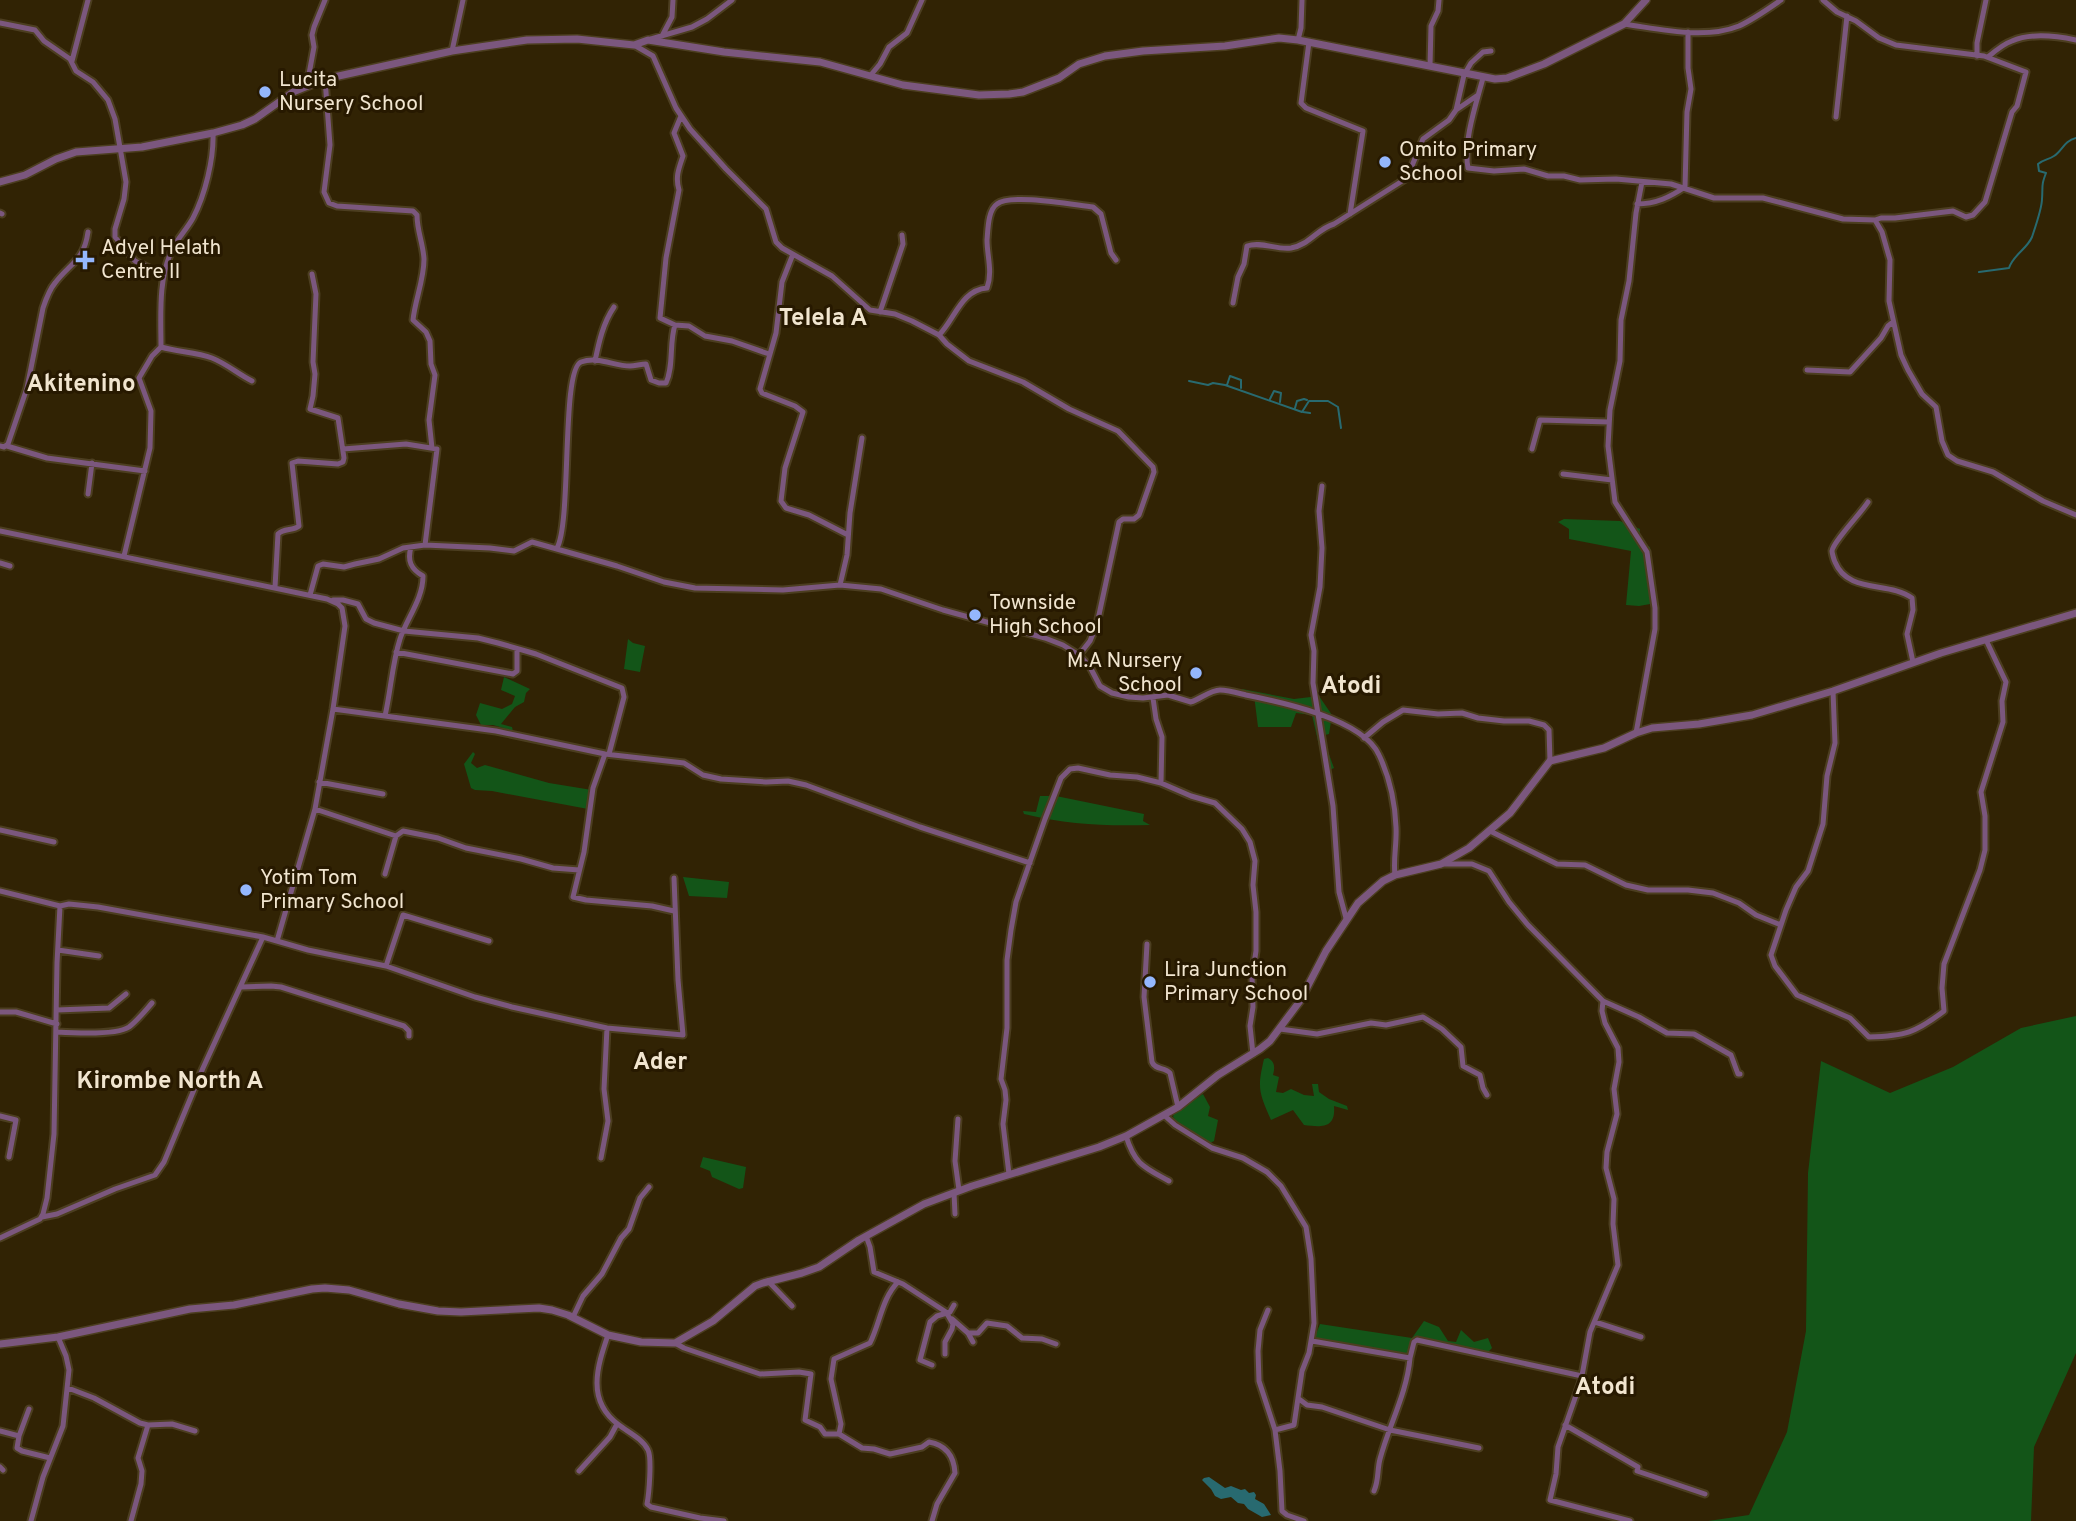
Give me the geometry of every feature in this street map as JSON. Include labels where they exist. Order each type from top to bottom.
[{"type":"street","points":[[72,61],[88,0]]},
{"type":"street","points":[[307,85],[314,47],[312,34],[325,0]]},
{"type":"street","points":[[452,51],[463,0]]},
{"type":"street","points":[[662,36],[672,17],[673,0]]},
{"type":"street","points":[[634,45],[692,27],[732,0]]},
{"type":"street","points":[[870,76],[889,47],[907,33],[922,0]]},
{"type":"street","points":[[1298,40],[1302,0]]},
{"type":"street","points":[[1430,66],[1431,26],[1438,11],[1439,0]]},
{"type":"street","points":[[648,40],[724,52],[820,62],[920,88],[979,95],[1023,92],[1047,84],[1079,64],[1105,56],[1230,46],[1279,38],[1495,79],[1519,75],[1624,24],[1646,0]]},
{"type":"street","points":[[1624,24],[1688,32],[1717,31],[1738,26],[1781,0]]},
{"type":"street","points":[[1483,78],[1468,143],[1468,168],[1482,171],[1524,169],[1548,176],[1580,180],[1671,184],[1718,198],[1763,198],[1843,219],[1875,220],[1953,211],[1969,217],[1973,215],[1983,205],[2026,74],[2021,69],[1988,57],[1896,45],[1879,38],[1823,0]]},
{"type":"street","points":[[1977,56],[1986,0]]},
{"type":"street","points":[[1836,117],[1847,16]]},
{"type":"street","points":[[0,23],[33,28],[44,41],[72,61],[76,71],[93,82],[108,100],[121,149],[126,191],[115,237],[135,261],[164,275]]},
{"type":"street","points":[[1685,187],[1687,112],[1691,89],[1688,32]]},
{"type":"street","points":[[1988,57],[2018,38],[2058,37],[2076,40]]},
{"type":"street","points":[[0,182],[25,175],[70,153],[121,149],[213,133],[248,123],[307,85],[452,51],[553,38],[634,45],[653,56],[681,117],[726,169],[766,209],[776,242],[832,276],[867,308],[906,318],[939,335],[969,361],[1023,382],[1069,409],[1118,431],[1153,467],[1154,472],[1139,515],[1134,519],[1122,519],[1119,522],[1097,624],[1090,641],[1079,654]]},
{"type":"street","points":[[1310,42],[1301,103],[1306,108],[1363,131],[1350,214]]},
{"type":"street","points":[[1456,110],[1464,75],[1475,58],[1483,52],[1491,51]]},
{"type":"street","points":[[325,79],[330,145],[325,175],[326,199],[337,206],[413,211],[417,215],[417,230],[421,236],[424,261],[413,320],[426,332],[430,341],[431,364],[435,375],[429,420],[432,448]]},
{"type":"street","points":[[1233,303],[1247,246],[1298,246],[1321,229],[1334,224],[1407,178],[1423,139],[1478,95]]},
{"type":"street","points":[[681,117],[674,132],[683,156],[677,172],[679,190],[666,258],[660,317],[675,325],[689,326],[705,336],[732,341],[769,354]]},
{"type":"street","points":[[124,556],[150,448],[152,418],[139,378],[142,369],[161,347],[164,275],[172,248],[198,207],[213,153],[213,133]]},
{"type":"street","points":[[1636,733],[1655,629],[1655,608],[1647,552],[1615,502],[1608,446],[1612,396],[1620,361],[1621,320],[1642,182]]},
{"type":"street","points":[[1637,204],[1664,200],[1685,187]]},
{"type":"street","points":[[939,335],[951,322],[965,299],[980,289],[987,288],[990,270],[987,242],[989,222],[992,210],[1000,202],[1019,199],[1098,209],[1111,253],[1116,260]]},
{"type":"street","points":[[1875,220],[1882,232],[1890,260],[1888,296],[1901,355],[1923,396],[1936,407],[1942,441],[1948,455],[1957,461],[1993,472],[2043,501],[2076,515]]},
{"type":"street","points":[[88,232],[80,256],[55,283],[47,297],[27,388],[3,446],[47,458],[145,471]]},
{"type":"street","points":[[880,312],[903,244],[902,235]]},
{"type":"street","points":[[793,254],[782,282],[776,333],[761,382],[761,392],[803,412],[786,468],[782,503],[786,508],[809,515],[848,535]]},
{"type":"street","points":[[275,587],[279,533],[299,525],[292,463],[343,462],[338,418],[310,409],[315,374],[313,362],[316,294],[312,274]]},
{"type":"street","points":[[595,361],[600,338],[614,307]]},
{"type":"street","points":[[1807,370],[1850,372],[1894,322]]},
{"type":"street","points":[[557,548],[561,540],[564,506],[570,391],[576,366],[581,362],[595,361],[627,366],[646,364],[652,380],[666,383],[675,325]]},
{"type":"street","points":[[161,347],[211,358],[230,366],[252,381]]},
{"type":"street","points":[[1532,449],[1540,420],[1609,422]]},
{"type":"street","points":[[840,585],[847,555],[863,438]]},
{"type":"street","points":[[343,449],[405,444],[437,449],[425,545]]},
{"type":"street","points":[[88,494],[92,463]]},
{"type":"street","points":[[1563,474],[1612,480]]},
{"type":"street","points":[[1322,486],[1319,511],[1322,548],[1320,587],[1311,635],[1314,651],[1313,683],[1334,806],[1339,892],[1346,918]]},
{"type":"street","points":[[1868,502],[1833,548],[1833,559],[1847,578],[1912,597],[1913,610],[1907,634],[1913,662]]},
{"type":"street","points":[[0,531],[355,603],[369,621],[404,631],[478,638],[536,654],[622,688],[624,697],[607,754],[593,788],[584,852],[573,897],[640,904],[674,911]]},
{"type":"street","points":[[310,595],[318,566],[355,565],[379,559],[403,548],[425,545],[514,551],[532,542],[664,582],[695,588],[783,590],[840,585],[887,590],[943,610],[1063,645],[1079,654],[1106,690],[1129,697],[1153,698],[1166,695],[1191,702],[1218,689],[1317,712],[1343,724],[1364,738],[1380,757],[1394,806],[1395,875]]},
{"type":"street","points":[[385,716],[396,652],[413,611],[423,577],[411,564],[411,547]]},
{"type":"street","points":[[0,563],[10,566]]},
{"type":"street","points":[[277,941],[315,809],[332,709],[345,626],[342,608],[333,600]]},
{"type":"street","points":[[1441,864],[1469,848],[1510,813],[1550,761],[1604,748],[1636,733],[1745,716],[1833,691],[1913,662],[2076,613]]},
{"type":"street","points":[[1833,691],[1835,743],[1828,775],[1823,824],[1808,871],[1796,887],[1771,955],[1775,966],[1797,995],[1850,1018],[1869,1037],[1897,1036],[1926,1024],[1944,1011],[1944,964],[1980,870],[1985,832],[1981,792],[2003,722],[2001,707],[2006,682],[1986,640]]},
{"type":"street","points":[[396,652],[514,674],[517,671],[517,649]]},
{"type":"street","points":[[1153,698],[1162,737],[1161,783]]},
{"type":"street","points":[[332,709],[506,733],[607,754],[684,763],[703,775],[721,779],[806,785],[920,827],[1030,863]]},
{"type":"street","points":[[1364,738],[1403,710],[1438,714],[1462,713],[1504,721],[1530,720],[1549,730],[1550,761]]},
{"type":"street","points":[[1009,1174],[1003,1124],[1006,1100],[1001,1079],[1007,1028],[1007,960],[1014,910],[1057,788],[1067,770],[1077,768],[1161,783],[1215,803],[1238,823],[1250,842],[1254,856],[1256,951],[1250,1026],[1253,1054]]},
{"type":"street","points":[[319,782],[383,794]]},
{"type":"street","points":[[315,809],[396,836]]},
{"type":"street","points":[[0,830],[54,842]]},
{"type":"street","points":[[385,874],[396,836],[403,831],[553,868],[579,870]]},
{"type":"street","points":[[1490,831],[1557,864],[1583,865],[1623,883],[1648,890],[1713,893],[1739,903],[1759,917],[1781,925]]},
{"type":"street","points":[[675,1343],[706,1326],[755,1286],[819,1267],[866,1236],[924,1204],[1009,1174],[1087,1152],[1165,1116],[1218,1075],[1270,1041],[1307,989],[1346,918],[1369,893],[1395,875],[1441,864],[1471,864],[1489,871],[1528,925],[1603,1001],[1667,1033],[1694,1034],[1731,1055],[1740,1074]]},
{"type":"street","points":[[0,891],[60,906],[69,904],[98,907],[262,937],[386,966],[487,1001],[607,1028],[683,1035],[674,878]]},
{"type":"street","points":[[41,1217],[47,1198],[54,1135],[60,906]]},
{"type":"street","points":[[386,966],[403,915],[489,941]]},
{"type":"street","points":[[0,1238],[41,1217],[57,1214],[158,1173],[262,937]]},
{"type":"street","points":[[1147,944],[1144,997],[1152,1062],[1154,1066],[1170,1073],[1178,1107]]},
{"type":"street","points":[[58,950],[99,956]]},
{"type":"street","points":[[241,987],[281,987],[404,1026],[409,1031],[409,1036]]},
{"type":"street","points":[[57,1010],[109,1008],[126,994]]},
{"type":"street","points":[[1603,1001],[1605,1023],[1618,1048],[1619,1062],[1615,1089],[1617,1114],[1607,1152],[1606,1168],[1614,1199],[1613,1224],[1618,1265],[1590,1332],[1581,1376],[1558,1447],[1550,1500],[1630,1521]]},
{"type":"street","points":[[57,1032],[123,1030],[132,1025],[152,1003]]},
{"type":"street","points":[[0,1012],[16,1012],[57,1024]]},
{"type":"street","points":[[1280,1029],[1317,1034],[1371,1023],[1386,1025],[1423,1017],[1442,1029],[1461,1047],[1462,1066],[1480,1075],[1488,1095]]},
{"type":"street","points":[[601,1158],[608,1121],[604,1089],[607,1028]]},
{"type":"street","points":[[0,1116],[16,1120],[9,1157]]},
{"type":"street","points":[[1165,1116],[1212,1148],[1254,1163],[1282,1186],[1306,1227],[1314,1310],[1312,1341],[1302,1371],[1294,1425],[1275,1430]]},
{"type":"street","points":[[955,1214],[958,1119]]},
{"type":"street","points":[[1126,1136],[1138,1162],[1169,1181]]},
{"type":"street","points":[[573,1317],[583,1296],[601,1274],[615,1247],[629,1229],[640,1198],[649,1186]]},
{"type":"street","points":[[866,1236],[874,1272],[898,1282],[950,1315],[973,1342]]},
{"type":"street","points":[[768,1281],[792,1306]]},
{"type":"street","points":[[839,1434],[841,1424],[831,1380],[834,1359],[870,1343],[887,1296],[898,1282]]},
{"type":"street","points":[[0,1344],[58,1337],[190,1309],[234,1305],[325,1288],[349,1290],[438,1311],[539,1308],[558,1311],[608,1335],[640,1342],[675,1343],[760,1374],[811,1374],[805,1420],[821,1427],[825,1434],[839,1434],[862,1448],[890,1454],[922,1447],[929,1442],[944,1447],[953,1459],[955,1473],[937,1504],[932,1521]]},
{"type":"street","points":[[945,1354],[944,1342],[952,1329],[950,1315],[954,1305]]},
{"type":"street","points":[[1268,1310],[1260,1330],[1259,1381],[1275,1430],[1282,1511],[1287,1516],[1304,1521]]},
{"type":"street","points":[[932,1365],[920,1360],[930,1322],[937,1316],[950,1315]]},
{"type":"street","points":[[1595,1321],[1641,1337]]},
{"type":"street","points":[[968,1333],[978,1333],[987,1323],[994,1323],[1007,1326],[1022,1338],[1042,1339],[1056,1344]]},
{"type":"street","points":[[608,1335],[596,1387],[601,1405],[617,1424],[648,1450],[647,1504],[700,1518],[724,1521]]},
{"type":"street","points":[[31,1521],[43,1477],[61,1434],[68,1388],[68,1363],[58,1337]]},
{"type":"street","points":[[1374,1491],[1378,1483],[1379,1460],[1401,1401],[1414,1342],[1418,1340],[1464,1349],[1510,1362],[1581,1376]]},
{"type":"street","points":[[1312,1341],[1410,1358]]},
{"type":"street","points":[[68,1388],[94,1398],[133,1420],[148,1425],[168,1423],[195,1431]]},
{"type":"street","points":[[1298,1399],[1307,1405],[1322,1407],[1390,1430],[1479,1448]]},
{"type":"street","points":[[29,1409],[17,1445],[19,1449],[50,1458]]},
{"type":"street","points":[[579,1471],[606,1443],[617,1424]]},
{"type":"street","points":[[131,1521],[141,1484],[142,1471],[138,1458],[148,1425]]},
{"type":"street","points":[[1565,1425],[1638,1467],[1637,1471],[1705,1494]]},
{"type":"street","points":[[0,1431],[19,1436]]},
{"type":"green space","points":[[1564,519],[1620,521],[1640,529],[1639,541],[1650,547],[1656,603],[1626,605],[1631,551],[1569,539],[1569,529],[1558,522]]},
{"type":"green space","points":[[628,639],[645,646],[640,672],[624,669]]},
{"type":"green space","points":[[504,677],[530,689],[524,702],[515,707],[501,724],[512,727],[513,731],[493,725],[481,725],[476,715],[480,703],[502,709],[512,704],[515,696],[501,690]]},
{"type":"green space","points":[[1242,689],[1294,699],[1319,696],[1332,715],[1329,734],[1325,735],[1334,768],[1325,772],[1312,715],[1296,713],[1291,727],[1258,727],[1254,695],[1241,692]]},
{"type":"green space","points":[[473,752],[475,754],[471,763],[477,768],[485,765],[549,783],[592,790],[588,809],[475,790],[471,788],[464,764]]},
{"type":"green space","points":[[1040,796],[1056,796],[1144,814],[1143,821],[1150,825],[1087,824],[1024,814],[1023,811],[1036,812]]},
{"type":"green space","points":[[683,877],[729,882],[727,898],[689,896]]},
{"type":"green space","points":[[2076,1016],[2076,1353],[2034,1447],[2031,1521],[1708,1521],[1749,1515],[1787,1432],[1806,1331],[1808,1173],[1821,1061],[1890,1093],[1953,1067],[2021,1028]]},
{"type":"green space","points":[[1268,1058],[1274,1065],[1273,1075],[1279,1077],[1276,1092],[1283,1093],[1291,1089],[1314,1096],[1312,1084],[1318,1084],[1319,1092],[1347,1106],[1348,1110],[1334,1106],[1333,1119],[1321,1126],[1304,1125],[1293,1110],[1271,1120],[1260,1084],[1264,1059]]},
{"type":"green space","points":[[1203,1094],[1210,1107],[1208,1116],[1218,1120],[1214,1141],[1210,1143],[1179,1124],[1173,1117],[1174,1112]]},
{"type":"green space","points":[[703,1157],[746,1167],[743,1188],[739,1189],[712,1177],[710,1171],[700,1167]]},
{"type":"green space","points":[[1424,1321],[1439,1327],[1448,1341],[1456,1342],[1461,1330],[1474,1342],[1488,1338],[1492,1348],[1487,1353],[1422,1338],[1415,1344],[1409,1356],[1314,1339],[1320,1324],[1412,1338]]},
{"type":"water","points":[[1209,1477],[1225,1488],[1231,1486],[1245,1489],[1249,1493],[1254,1492],[1255,1499],[1264,1504],[1271,1515],[1262,1517],[1231,1497],[1221,1499],[1215,1496],[1202,1480]]},
{"type":"waterway","points":[[1979,272],[2009,268],[2030,241],[2041,207],[2046,173],[2039,171],[2038,164],[2054,156],[2069,141],[2076,138]]},
{"type":"waterway","points":[[1227,385],[1230,376],[1241,380],[1241,388]]},
{"type":"waterway","points":[[1189,381],[1225,385],[1302,412],[1309,401],[1328,401],[1338,407],[1341,428]]},
{"type":"waterway","points":[[1270,399],[1274,391],[1281,393],[1280,402]]},
{"type":"waterway","points":[[1295,408],[1297,401],[1307,400]]},
{"type":"waterway","points":[[1303,412],[1310,413]]},
{"type":"place","name":"Lucita Nursery School","points":[[265,92]]},
{"type":"place","name":"Omito Primary School","points":[[1385,162]]},
{"type":"place","name":"Adyel Helath Centre II","points":[[85,260]]},
{"type":"place","name":"Townside High School","points":[[975,615]]},
{"type":"place","name":"M.A Nursery School","points":[[1196,673]]},
{"type":"place","name":"Yotim Tom Primary School","points":[[246,890]]},
{"type":"place","name":"Lira Junction Primary School","points":[[1150,982]]},
{"type":"district","name":"Telela A","points":[[823,319]]},
{"type":"district","name":"Akitenino","points":[[81,385]]},
{"type":"district","name":"Atodi","points":[[1351,687]]},
{"type":"district","name":"Ader","points":[[660,1063]]},
{"type":"district","name":"Kirombe North A","points":[[170,1082]]},
{"type":"district","name":"Atodi","points":[[1605,1388]]}]
